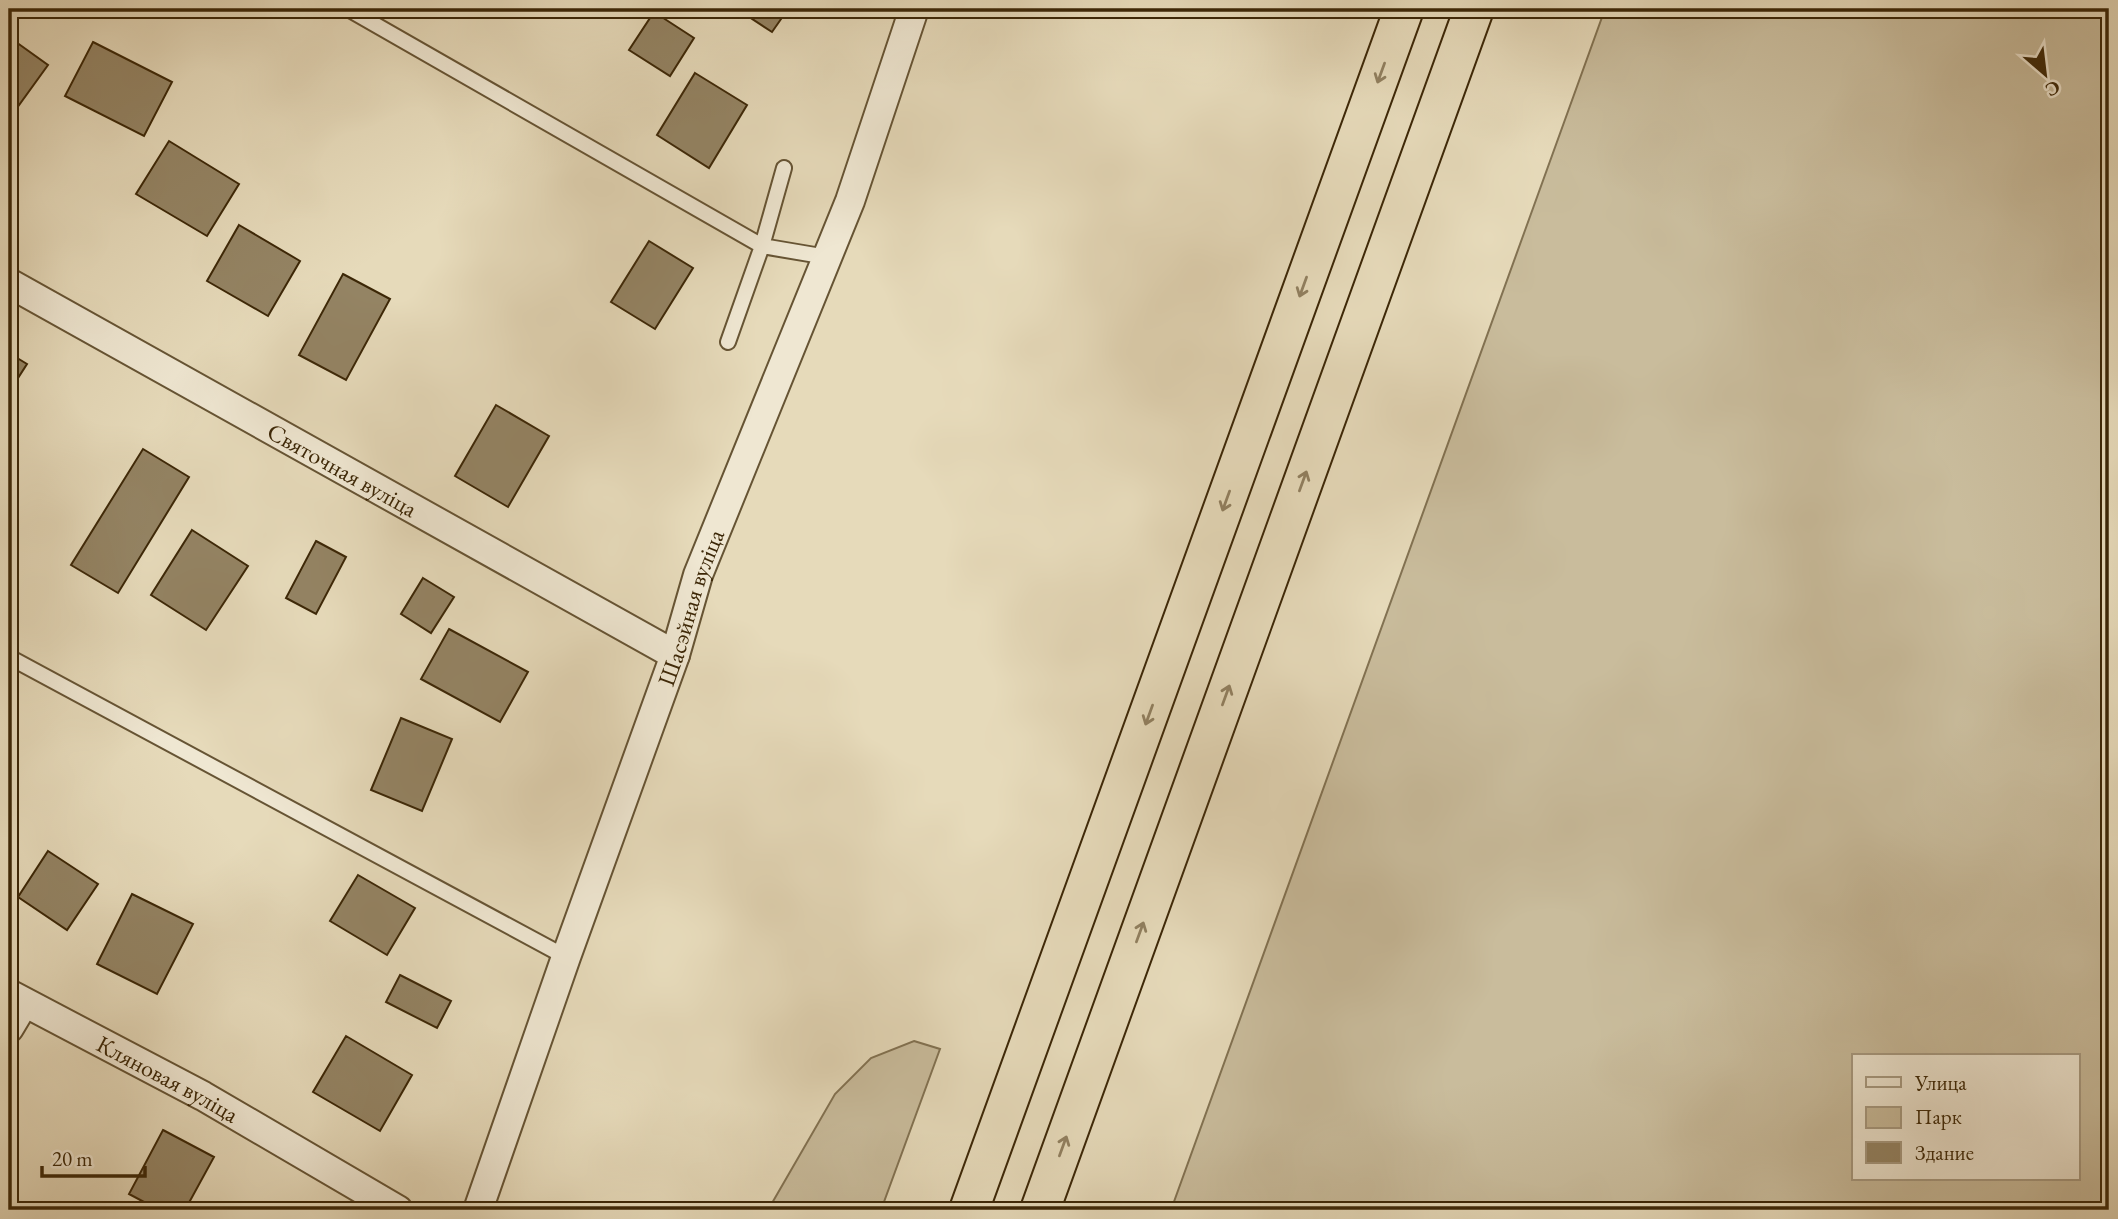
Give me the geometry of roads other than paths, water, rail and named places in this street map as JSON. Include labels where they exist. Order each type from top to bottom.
[{"type":"highway","points":[[969,1210],[1404,9]]},
{"type":"highway","points":[[1040,1210],[1474,9]]},
{"type":"street","name":"Шасэйная вуліца","points":[[478,1210],[675,655],[698,575],[850,201],[914,9]]},
{"type":"street","name":"Святочная вуліца","points":[[9,283],[675,655]]},
{"type":"street","points":[[9,1028],[16,998]]},
{"type":"street","name":"Кляновая вуліца","points":[[16,998],[203,1096],[398,1210]]},
{"type":"lane","points":[[348,9],[762,246],[827,257]]},
{"type":"lane","points":[[727,342],[762,246],[785,168]]},
{"type":"lane","points":[[9,657],[566,957]]}]
